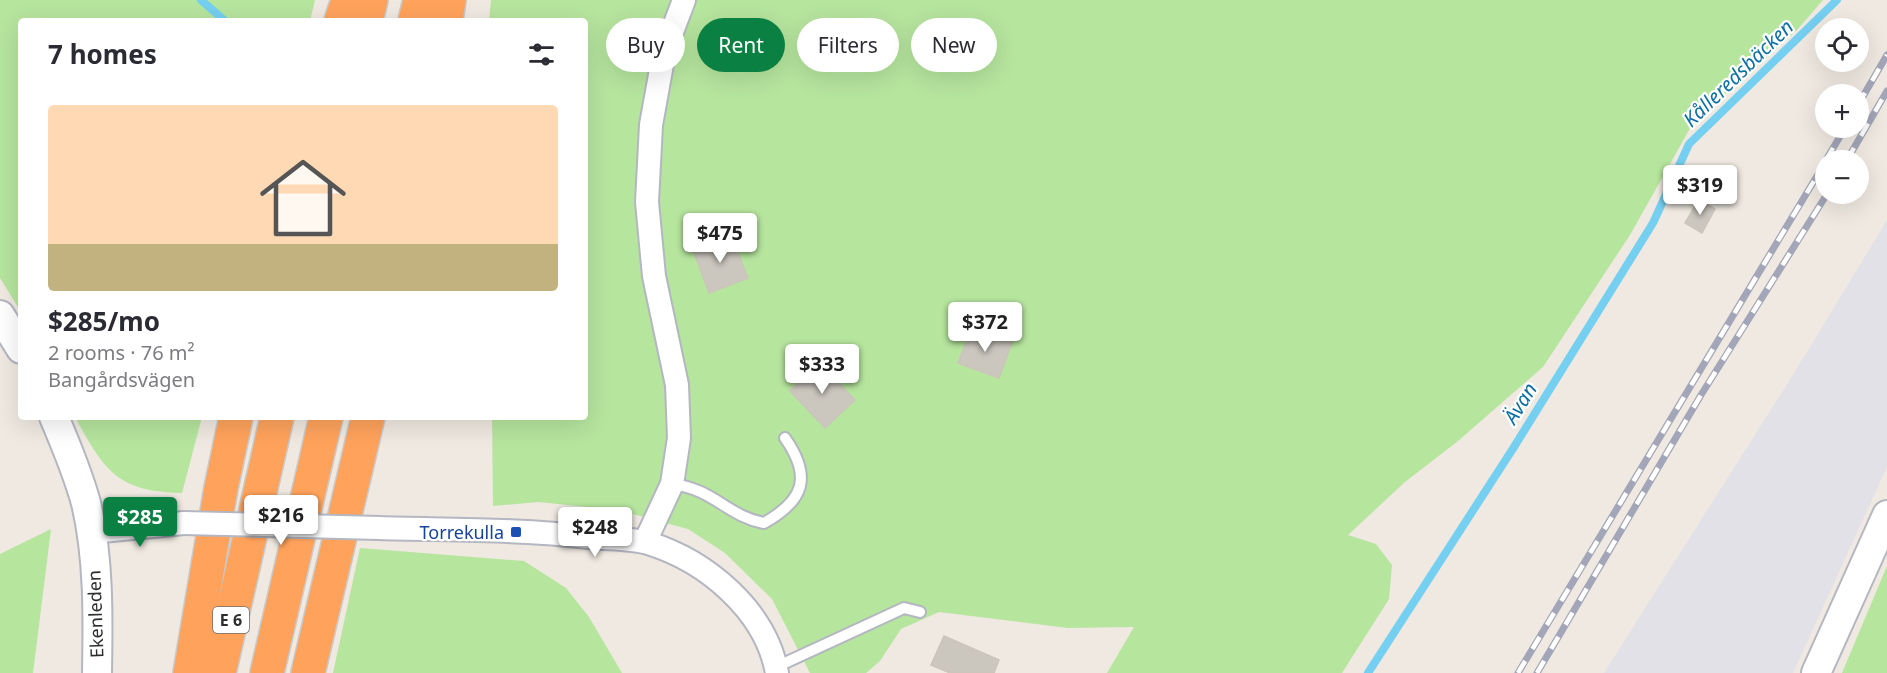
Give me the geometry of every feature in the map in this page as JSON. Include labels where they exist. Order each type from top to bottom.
[{"type":"highway","points":[[342,18],[348,0]]},
{"type":"highway","points":[[367,18],[371,0]]},
{"type":"highway","points":[[416,18],[420,0]]},
{"type":"highway","points":[[446,18],[449,0]]},
{"type":"highway","name":"E 6","points":[[190,673],[221,488],[235,420]]},
{"type":"highway","name":"E 6","points":[[219,673],[276,420]]},
{"type":"highway","name":"E 6","points":[[267,673],[325,420]]},
{"type":"highway","points":[[308,673],[367,420]]},
{"type":"street","points":[[645,543],[672,484],[679,438],[677,385],[654,276],[647,202],[651,125],[662,64],[684,0]]},
{"type":"street","points":[[0,315],[18,344]]},
{"type":"street","name":"Ekenleden","points":[[55,420],[71,456],[86,504],[91,532],[98,613],[97,673]]},
{"type":"street","points":[[1816,673],[1887,515]]},
{"type":"street","points":[[91,532],[184,523],[558,533],[645,543],[676,553],[708,573],[731,593],[758,624],[774,654],[776,670]]},
{"type":"lane","points":[[672,484],[693,487],[748,520],[764,524],[785,511],[799,492],[801,478],[794,451],[785,438]]},
{"type":"lane","points":[[776,670],[904,608],[920,612]]},
{"type":"shaded area","points":[[1887,220],[1887,467],[1793,673],[1604,673],[1796,370]]},
{"type":"green space","points":[[0,0],[315,0],[311,18],[18,18],[18,307],[0,278]]},
{"type":"green space","points":[[491,0],[1823,0],[1797,30],[1693,123],[1630,235],[1543,367],[1458,441],[1405,482],[1348,535],[1376,544],[1392,565],[1389,599],[1342,673],[1107,673],[1134,627],[1068,628],[939,612],[901,629],[880,661],[866,673],[810,673],[772,599],[725,553],[688,529],[618,510],[538,502],[493,506],[492,420],[588,420],[588,18],[489,18]]},
{"type":"green space","points":[[77,420],[201,420],[182,493],[160,492],[127,482],[115,475],[95,451]]},
{"type":"green space","points":[[51,529],[33,673],[0,673],[0,554]]},
{"type":"green space","points":[[360,548],[524,561],[566,588],[589,617],[622,673],[333,673]]},
{"type":"green space","points":[[1887,566],[1887,673],[1842,673]]},
{"type":"building","points":[[1699,199],[1715,209],[1702,233],[1685,223]]},
{"type":"building","points":[[731,235],[748,278],[709,293],[693,250]]},
{"type":"building","points":[[972,327],[1012,343],[999,378],[958,363]]},
{"type":"building","points":[[819,362],[855,400],[825,428],[790,391]]},
{"type":"building","points":[[944,636],[999,660],[994,673],[950,673],[931,665]]},
{"type":"waterway","points":[[201,0],[222,18]]},
{"type":"waterway","name":"Ävan","points":[[1368,673],[1514,447],[1653,223],[1689,144],[1837,0]]},
{"type":"railway","points":[[1869,86],[1887,55]]},
{"type":"railway","points":[[1853,150],[1887,91]]},
{"type":"railway","points":[[1832,150],[1839,138]]},
{"type":"railway","points":[[1518,673],[1815,179]]},
{"type":"railway","points":[[1537,673],[1701,395],[1821,204]]},
{"type":"place","name":"Torrekulla","points":[[516,532]]},
{"type":"water label","name":"Kålleredsbäcken","points":[[1738,73]]}]
